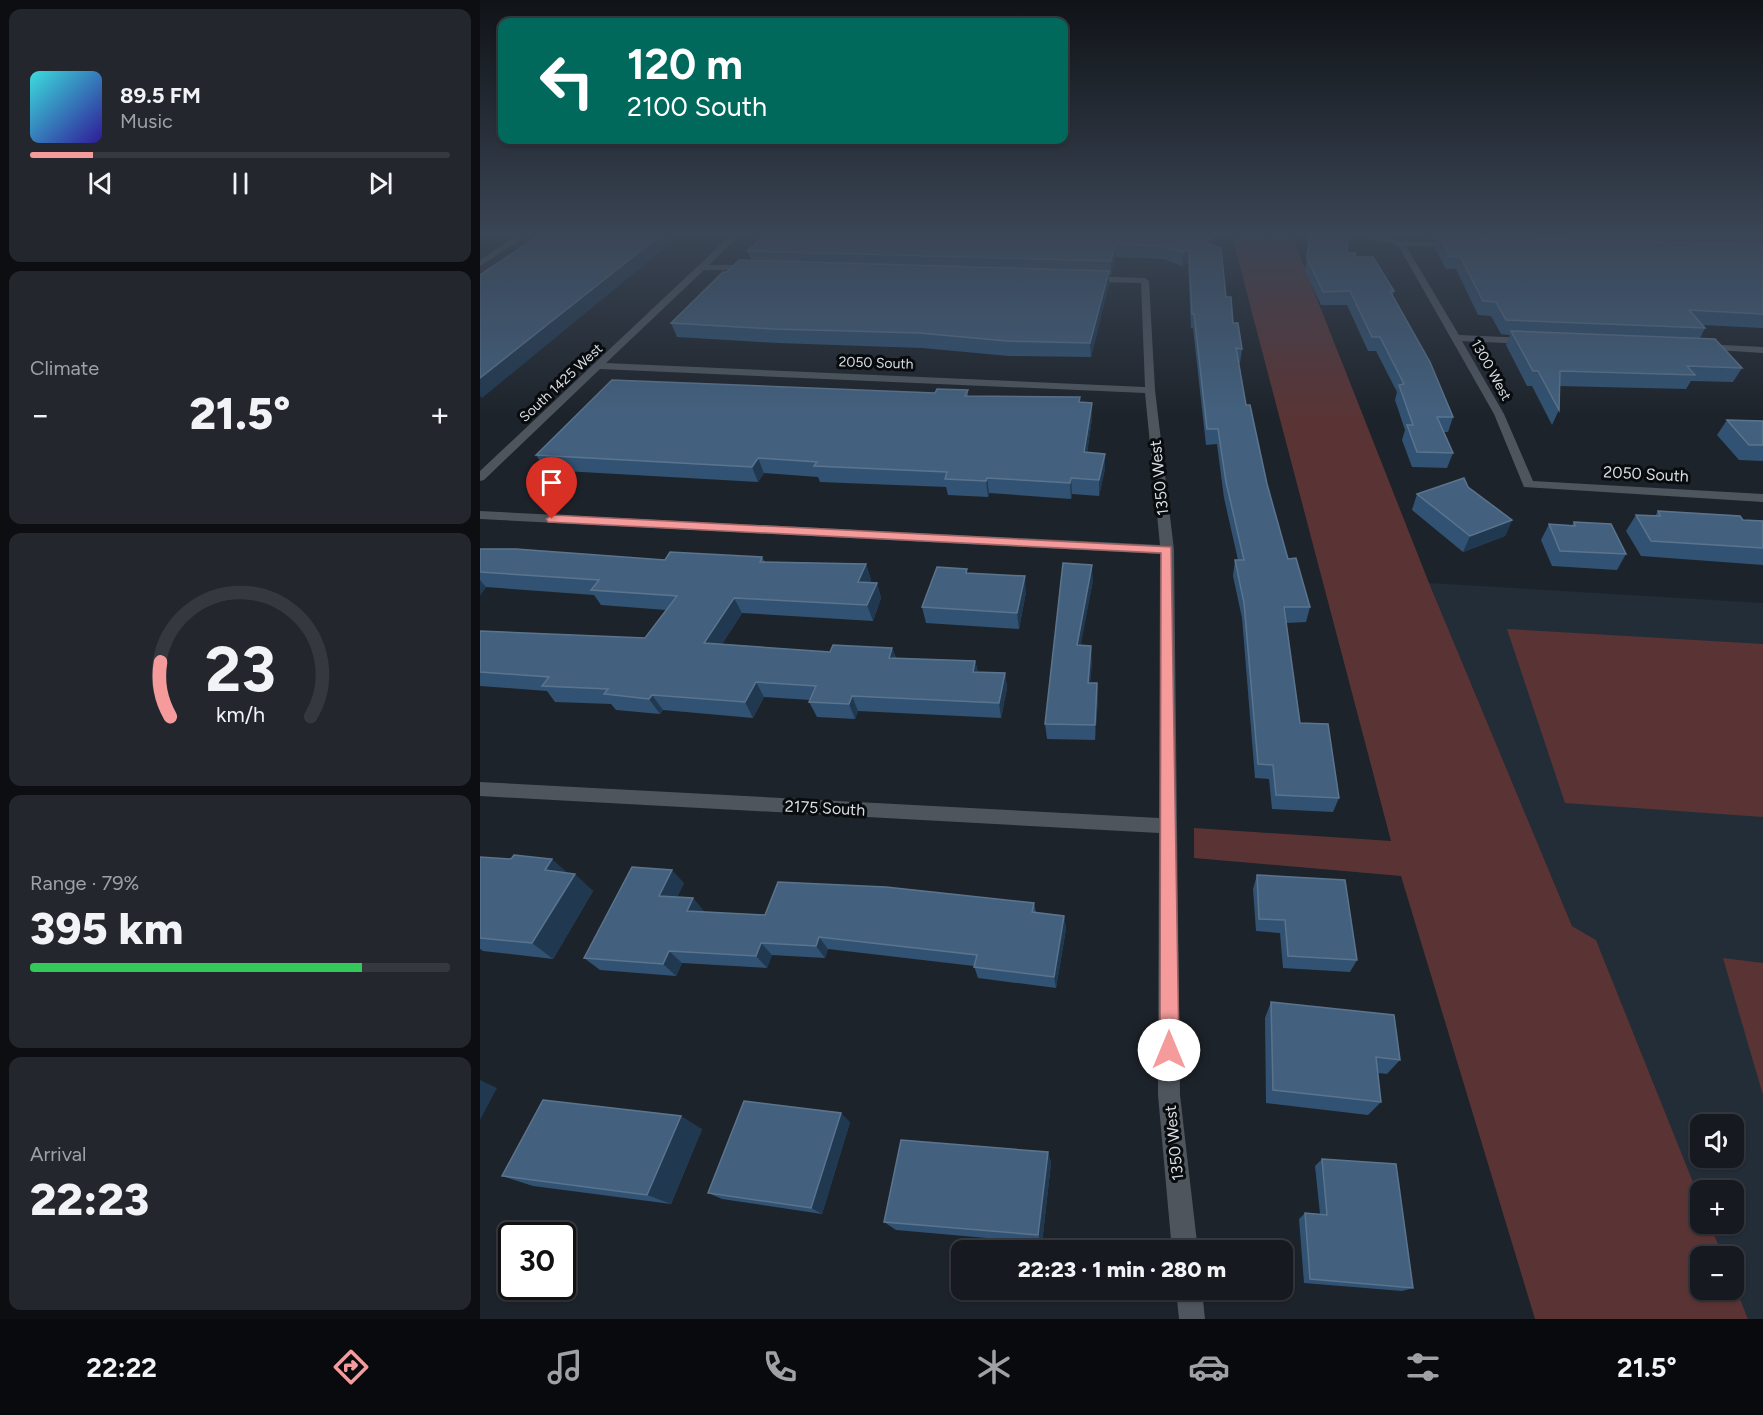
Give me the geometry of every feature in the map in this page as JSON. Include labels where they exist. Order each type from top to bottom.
[{"type":"street","name":"South 1425 West","points":[[480,477],[674,295]]},
{"type":"street","name":"1350 West","points":[[1146,295],[1150,390],[1167,550],[1169,1095],[1184,1240]]},
{"type":"street","name":"1300 West","points":[[1432,295],[1500,414],[1528,484]]},
{"type":"street","points":[[1458,338],[1540,341]]},
{"type":"street","points":[[1693,347],[1763,350]]},
{"type":"street","name":"2050 South","points":[[600,366],[1150,390]]},
{"type":"street","name":"2050 South","points":[[1528,484],[1763,498]]},
{"type":"street","points":[[480,515],[1167,550]]},
{"type":"street","name":"2175 South","points":[[480,789],[1169,826]]},
{"type":"street","points":[[1190,1300],[1192,1319]]},
{"type":"shaded area","points":[[1247,295],[1315,295],[1429,583],[1572,926],[1596,940],[1692,1180],[1690,1180],[1690,1234],[1714,1234],[1719,1246],[1690,1246],[1690,1300],[1740,1300],[1748,1319],[1535,1319],[1401,876],[1194,858],[1194,828],[1391,841]]},
{"type":"shaded area","points":[[1429,583],[1763,603],[1763,1319],[1748,1319],[1740,1300],[1744,1300],[1744,1246],[1719,1246],[1714,1234],[1744,1234],[1744,1180],[1692,1180],[1596,940],[1572,926]]},
{"type":"shaded area","points":[[1507,629],[1763,644],[1763,817],[1565,803]]},
{"type":"shaded area","points":[[1723,958],[1763,963],[1763,1095]]},
{"type":"building","points":[[480,295],[585,295],[480,378]]},
{"type":"building","points":[[700,295],[1103,295],[1090,343],[1007,341],[919,333],[773,329],[671,323]]},
{"type":"building","points":[[1191,295],[1226,295],[1226,297],[1231,297],[1233,323],[1238,323],[1242,349],[1236,348],[1246,405],[1250,405],[1267,484],[1288,559],[1296,558],[1310,607],[1284,607],[1300,723],[1328,724],[1339,798],[1276,795],[1273,765],[1258,764],[1244,603],[1235,560],[1244,560],[1226,482],[1218,429],[1207,429],[1194,314],[1192,314]]},
{"type":"building","points":[[1352,295],[1392,295],[1430,362],[1453,417],[1437,417],[1453,453],[1417,452],[1407,425],[1413,425],[1399,385],[1404,384],[1380,337],[1372,337]]},
{"type":"building","points":[[1480,295],[1763,295],[1763,314],[1689,310],[1705,328],[1506,320],[1496,302],[1483,301]]},
{"type":"building","points":[[1511,331],[1715,339],[1742,368],[1687,366],[1695,375],[1560,371],[1559,410],[1538,371],[1533,371]]},
{"type":"building","points":[[612,380],[935,393],[937,389],[968,390],[965,396],[1080,397],[1079,402],[1092,403],[1084,452],[1105,454],[1099,480],[1071,478],[1070,483],[987,478],[986,481],[945,479],[947,472],[814,466],[817,462],[758,458],[752,467],[536,455]]},
{"type":"building","points":[[1727,420],[1763,421],[1763,445],[1749,445]]},
{"type":"building","points":[[1464,478],[1468,487],[1512,520],[1470,536],[1417,494]]},
{"type":"building","points":[[1658,511],[1740,516],[1743,520],[1763,521],[1763,548],[1651,541],[1636,515],[1660,516]]},
{"type":"building","points":[[1574,522],[1611,524],[1626,554],[1560,551],[1549,524],[1575,526]]},
{"type":"building","points":[[480,549],[516,549],[665,560],[670,552],[762,557],[760,562],[866,564],[858,582],[877,583],[867,605],[734,598],[704,643],[830,652],[833,645],[892,648],[889,658],[975,661],[973,672],[1005,673],[999,703],[852,696],[849,704],[809,702],[816,686],[756,682],[745,702],[652,695],[649,699],[604,694],[608,689],[542,686],[549,677],[480,672],[480,631],[645,638],[677,596],[591,590],[599,580],[480,572]]},
{"type":"building","points":[[1063,563],[1092,565],[1077,645],[1091,646],[1088,683],[1097,683],[1095,725],[1045,724]]},
{"type":"building","points":[[937,567],[967,569],[966,573],[1025,576],[1017,613],[922,607]]},
{"type":"building","points":[[514,855],[552,859],[545,870],[575,874],[532,943],[480,938],[480,857],[511,859]]},
{"type":"building","points":[[632,867],[672,870],[659,896],[693,898],[687,911],[765,915],[778,882],[886,887],[1034,903],[1032,912],[1064,916],[1054,977],[974,967],[977,955],[819,937],[816,946],[761,943],[756,956],[669,951],[663,964],[584,958]]},
{"type":"building","points":[[1257,875],[1345,880],[1357,960],[1288,956],[1285,920],[1259,919]]},
{"type":"building","points":[[1271,1002],[1394,1015],[1400,1060],[1376,1057],[1381,1102],[1273,1090]]},
{"type":"building","points":[[543,1100],[681,1116],[647,1195],[502,1176]]},
{"type":"building","points":[[744,1101],[841,1113],[811,1208],[708,1193]]},
{"type":"building","points":[[901,1140],[1048,1152],[1038,1235],[884,1222]]},
{"type":"building","points":[[1322,1159],[1396,1164],[1413,1288],[1310,1279],[1305,1213],[1327,1215]]},
{"type":"route","points":[[552,519],[1167,550],[1169,1050]]}]
